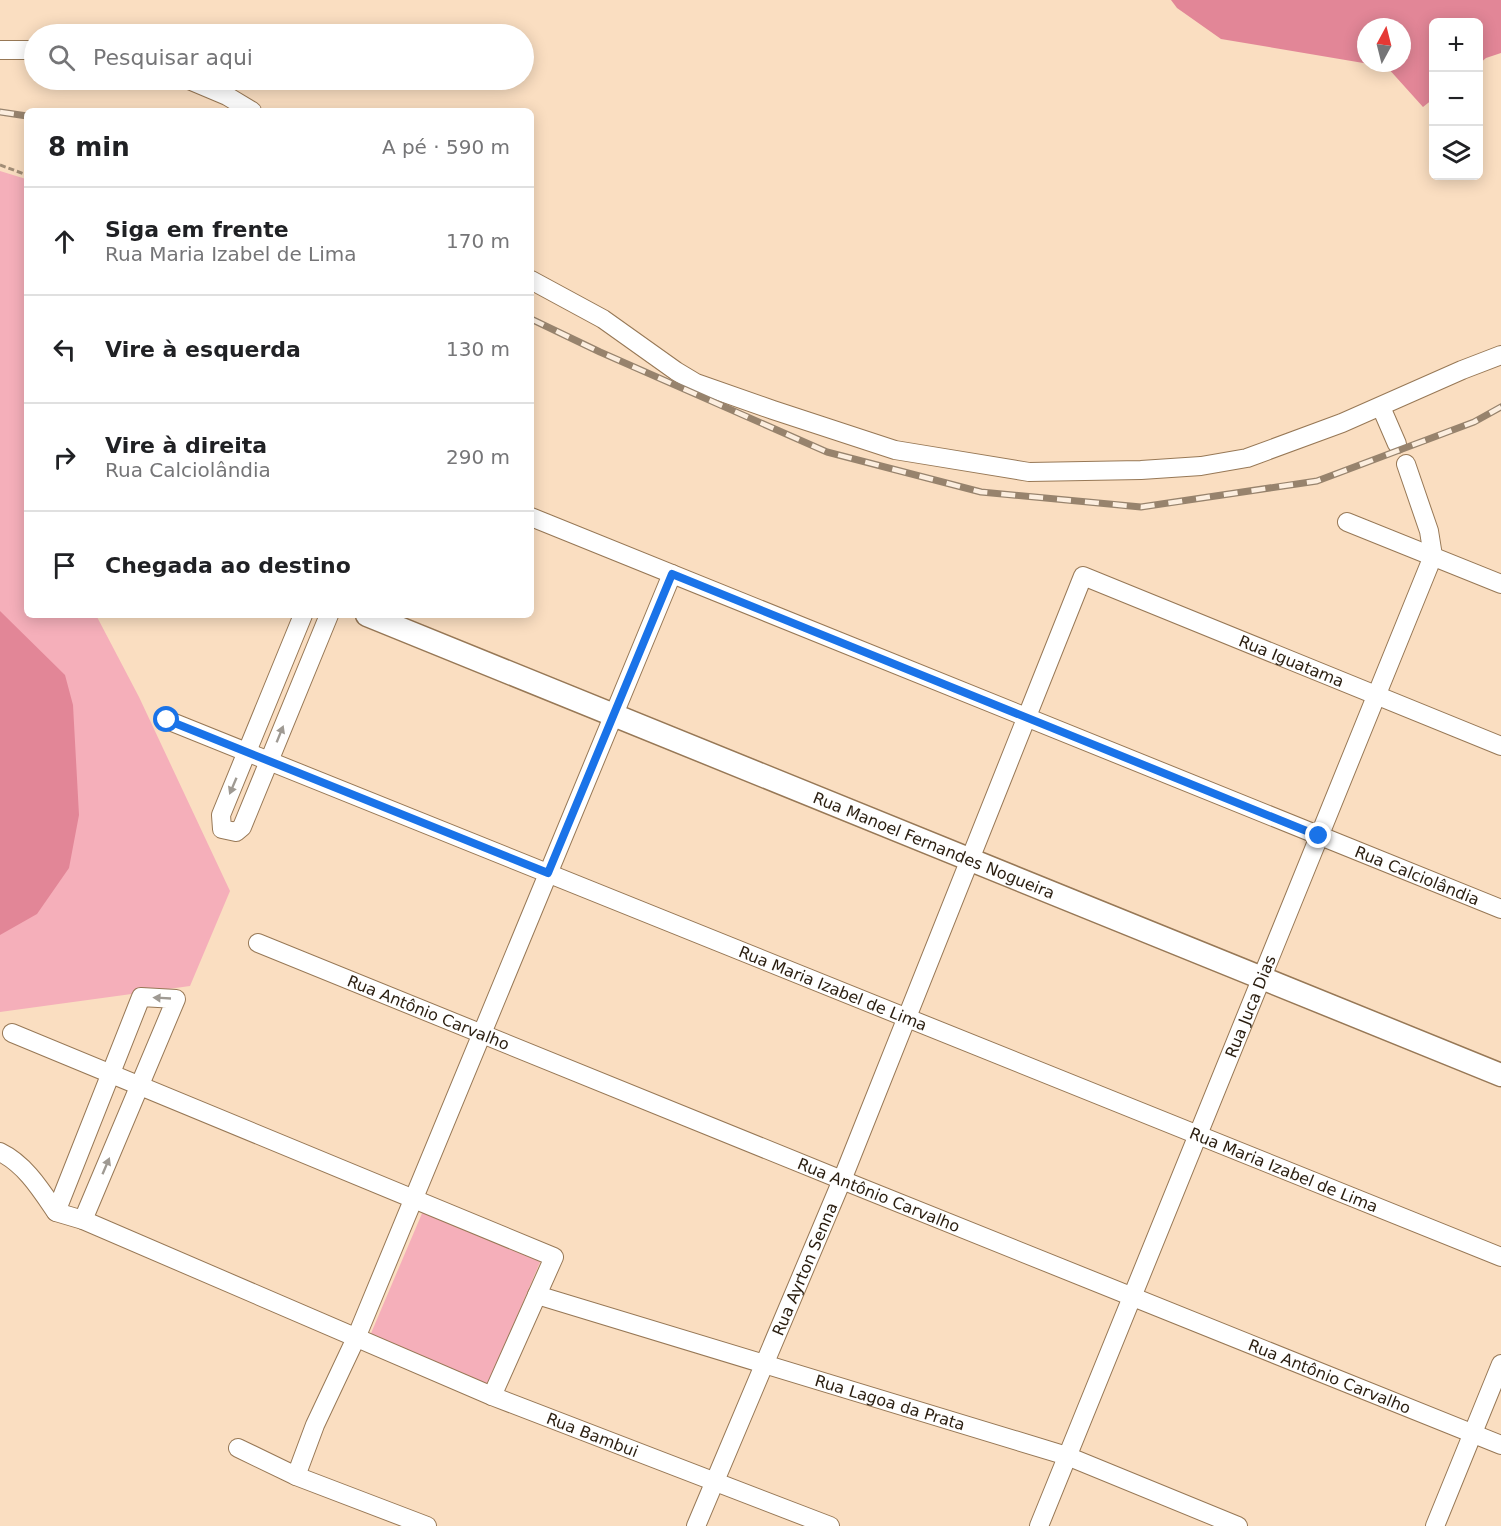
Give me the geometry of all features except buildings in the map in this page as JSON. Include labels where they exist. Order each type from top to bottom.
[{"type":"street","points":[[0,50],[24,50]]},
{"type":"street","points":[[213,90],[247,108]]},
{"type":"street","points":[[534,282],[603,319],[696,383],[895,450],[1029,472],[1141,470],[1201,466],[1248,458],[1381,407],[1501,355]]},
{"type":"street","points":[[1381,407],[1397,444]]},
{"type":"street","points":[[1406,464],[1429,531],[1433,556]]},
{"type":"street","name":"Rua Calciolândia","points":[[534,518],[1501,909]]},
{"type":"street","points":[[1347,522],[1501,584]]},
{"type":"street","name":"Rua Juca Dias","points":[[1039,1526],[1433,556]]},
{"type":"street","points":[[296,1476],[315,1425],[356,1338],[414,1199],[672,574]]},
{"type":"street","name":"Rua Iguatama","points":[[1083,576],[1501,746]]},
{"type":"street","name":"Rua Ayrton Senna","points":[[696,1526],[842,1180],[1083,576]]},
{"type":"street","points":[[302,618],[220,815],[222,829],[236,832],[242,828],[328,618]]},
{"type":"street","name":"Rua Manoel Fernandes Nogueira","points":[[374,618],[1501,1076]]},
{"type":"street","name":"Rua Maria Izabel de Lima","points":[[167,720],[1501,1257]]},
{"type":"street","name":"Rua Antônio Carvalho","points":[[258,943],[1501,1445]]},
{"type":"street","points":[[56,1212],[141,997],[176,999],[83,1220]]},
{"type":"street","points":[[12,1033],[554,1257],[492,1396]]},
{"type":"street","points":[[0,1152],[15,1161],[56,1212]]},
{"type":"street","name":"Rua Bambui","points":[[56,1212],[83,1220],[492,1396],[830,1526]]},
{"type":"street","name":"Rua Lagoa da Prata","points":[[537,1296],[1067,1456],[1238,1526]]},
{"type":"street","points":[[1435,1526],[1501,1364]]},
{"type":"street","points":[[238,1448],[296,1476],[427,1526]]},
{"type":"path","points":[[0,165],[24,174]]},
{"type":"shaded area","points":[[1171,0],[1501,0],[1501,53],[1483,61],[1483,18],[1429,18],[1429,102],[1423,107],[1392,72],[1411,72],[1411,18],[1357,18],[1357,62],[1221,39],[1177,8]]},
{"type":"shaded area","points":[[0,171],[24,178],[24,618],[98,618],[139,697],[230,891],[190,986],[0,1012]]},
{"type":"shaded area","points":[[0,611],[65,675],[73,705],[79,815],[69,868],[37,914],[0,935]]},
{"type":"shaded area","points":[[423,1211],[541,1260],[487,1387],[369,1338]]},
{"type":"railway","points":[[0,112],[24,116]]},
{"type":"railway","points":[[534,320],[827,452],[981,492],[1141,507],[1317,481],[1474,422],[1501,407]]},
{"type":"route","points":[[167,720],[548,873],[672,574],[1319,836]]}]
